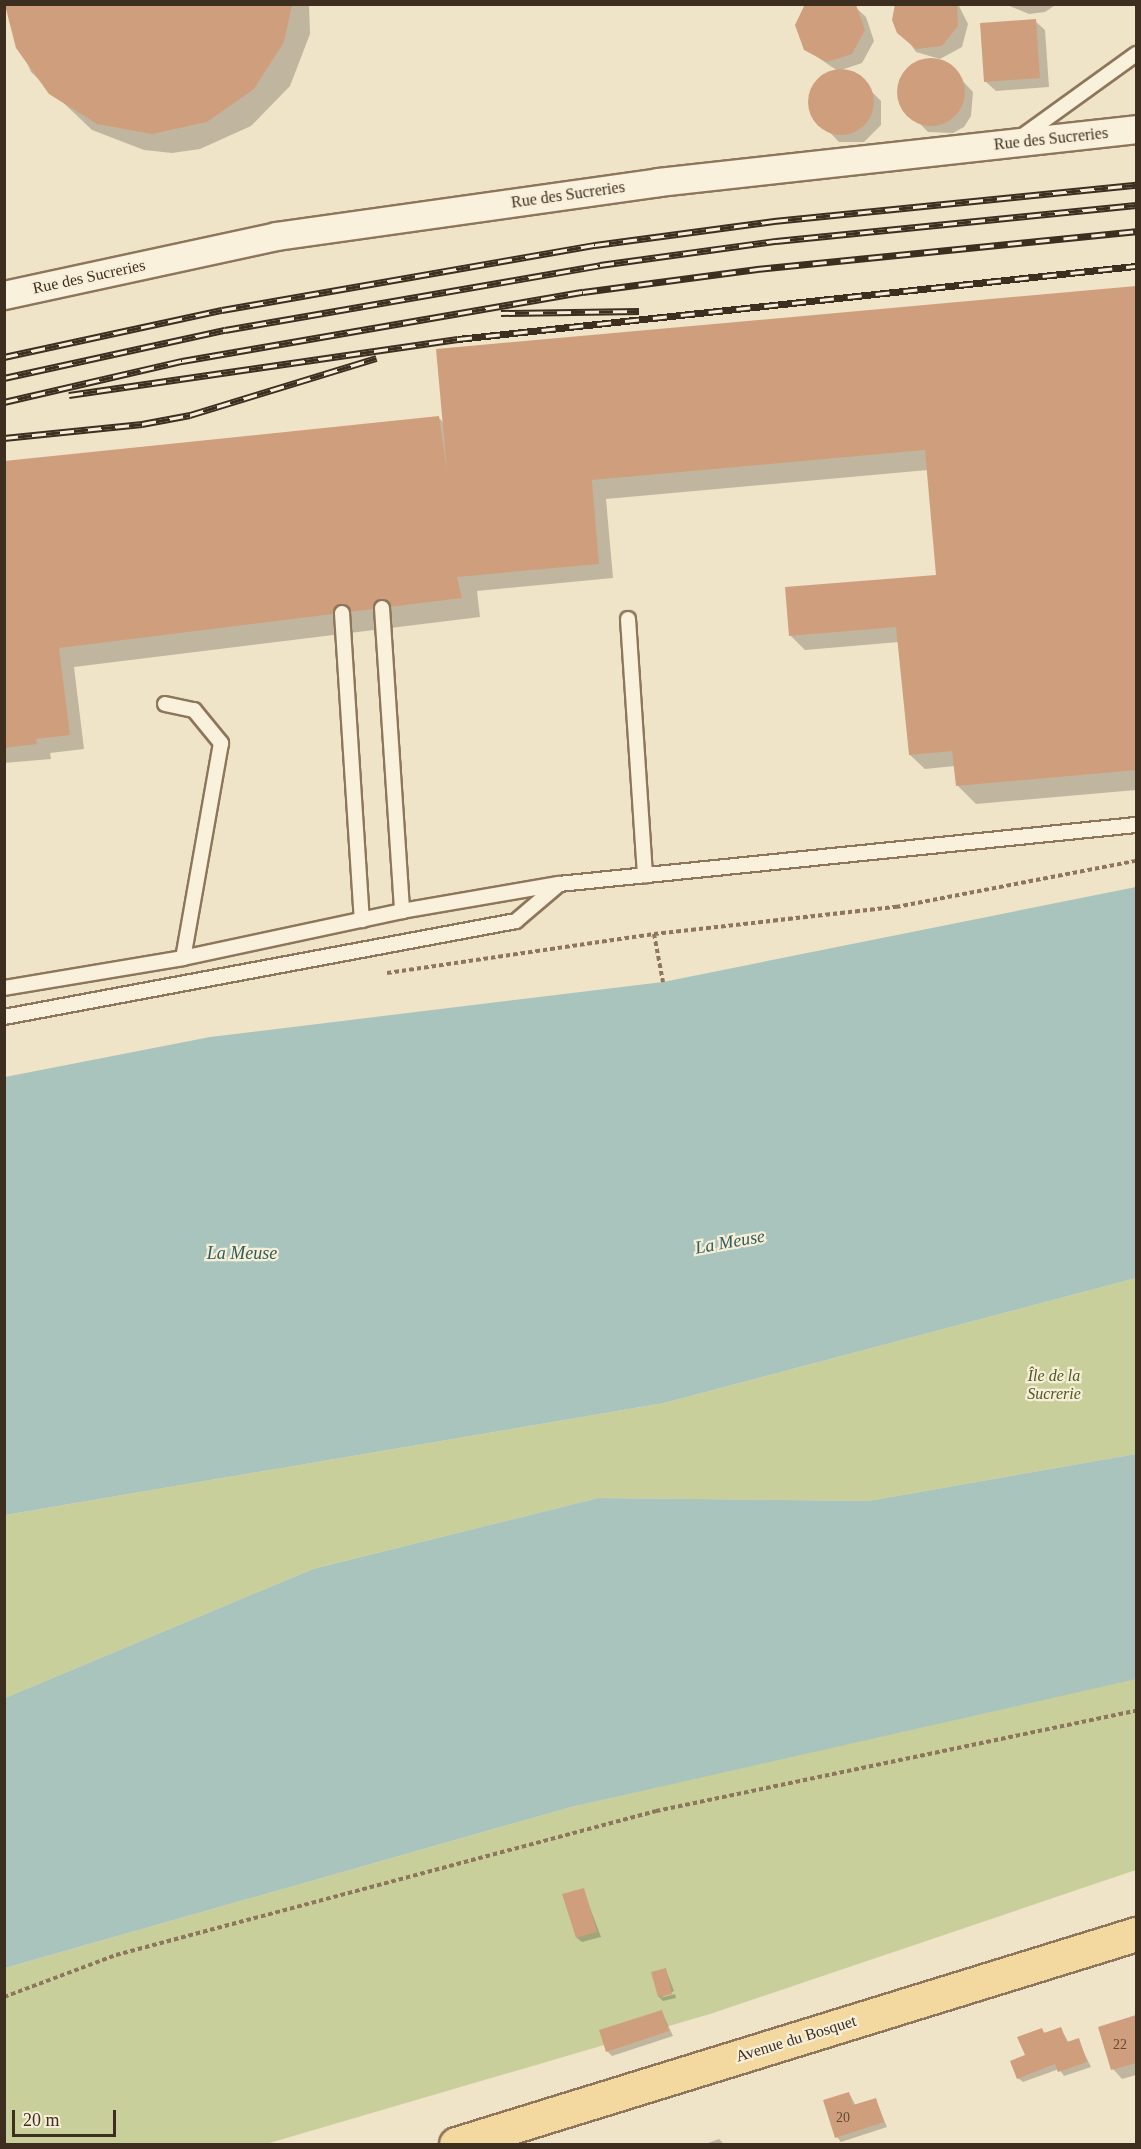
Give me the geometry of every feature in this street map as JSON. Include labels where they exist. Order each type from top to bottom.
[{"type":"main road","name":"Avenue du Bosquet","points":[[456,2145],[1137,1934]]},
{"type":"street","name":"Rue des Sucreries","points":[[4,295],[276,236],[658,182],[1137,129]]},
{"type":"lane","points":[[1014,143],[1137,54]]},
{"type":"lane","points":[[382,608],[402,911]]},
{"type":"lane","points":[[342,613],[362,920]]},
{"type":"lane","points":[[628,619],[645,875]]},
{"type":"lane","points":[[165,704],[194,710],[221,743],[183,958]]},
{"type":"lane","points":[[4,988],[183,958],[402,911],[559,884],[1137,825]]},
{"type":"lane","points":[[4,1017],[516,921],[559,884]]},
{"type":"path","points":[[385,973],[654,934],[896,907],[1137,861]]},
{"type":"path","points":[[654,934],[663,982]]},
{"type":"path","points":[[4,1996],[116,1955],[656,1811],[1137,1711]]},
{"type":"green space","name":"Île de la Sucrerie","points":[[1136,1278],[1136,1454],[868,1501],[598,1498],[313,1569],[5,1698],[5,1515],[664,1403]]},
{"type":"green space","points":[[1136,1676],[1136,1870],[710,2014],[266,2144],[5,2144],[5,1968],[571,1807]]},
{"type":"water","name":"La Meuse","points":[[1136,887],[1136,1278],[664,1403],[5,1515],[5,1077],[210,1037],[663,982]]},
{"type":"water","points":[[1136,1454],[1136,1679],[571,1807],[5,1968],[5,1698],[313,1569],[598,1498],[868,1501]]},
{"type":"building","points":[[805,4],[856,5],[865,30],[852,54],[827,62],[804,50],[795,25]]},
{"type":"building","points":[[895,4],[957,4],[958,26],[942,46],[916,49],[897,33],[892,20]]},
{"type":"building","points":[[5,5],[292,5],[284,42],[254,89],[207,122],[152,134],[97,124],[49,94],[16,48]]},
{"type":"building","points":[[1036,19],[1040,78],[984,82],[980,23]]},
{"type":"building","points":[[931,58],[944,60],[955,68],[963,79],[965,92],[963,105],[955,116],[944,124],[931,126],[918,124],[907,116],[899,105],[897,92],[899,79],[907,68],[918,60]]},
{"type":"building","points":[[841,69],[853,72],[864,79],[871,90],[874,102],[871,114],[864,125],[853,132],[841,135],[829,132],[818,125],[811,114],[808,102],[811,90],[818,79],[829,72]]},
{"type":"building","points":[[1136,286],[1136,770],[956,786],[952,751],[909,755],[896,627],[789,636],[785,587],[936,575],[925,450],[592,480],[599,564],[457,577],[462,598],[59,648],[70,735],[36,739],[37,744],[4,748],[4,461],[439,416],[447,471],[436,349]]},
{"type":"building","points":[[584,1888],[597,1932],[576,1938],[562,1894]]},
{"type":"building","points":[[666,1968],[672,1994],[658,1997],[651,1972]]},
{"type":"building","points":[[662,2010],[669,2031],[606,2052],[599,2030]]},
{"type":"building","points":[[1136,2015],[1136,2063],[1111,2070],[1098,2027]]},
{"type":"building","points":[[1061,2027],[1067,2042],[1079,2038],[1087,2062],[1058,2072],[1055,2064],[1017,2079],[1010,2061],[1025,2055],[1017,2037],[1042,2028],[1044,2033]]},
{"type":"building","points":[[849,2092],[853,2105],[876,2098],[884,2122],[835,2138],[823,2100]]},
{"type":"railway","points":[[4,357],[222,310],[595,245],[774,221],[1136,185]]},
{"type":"railway","points":[[4,378],[225,330],[600,265],[776,241],[1136,205]]},
{"type":"railway","points":[[4,402],[182,361],[583,292],[757,269],[1136,231]]},
{"type":"railway","points":[[69,395],[458,339],[1136,266]]},
{"type":"railway","points":[[501,313],[639,311]]},
{"type":"railway","points":[[4,438],[142,424],[190,415],[376,358]]}]
